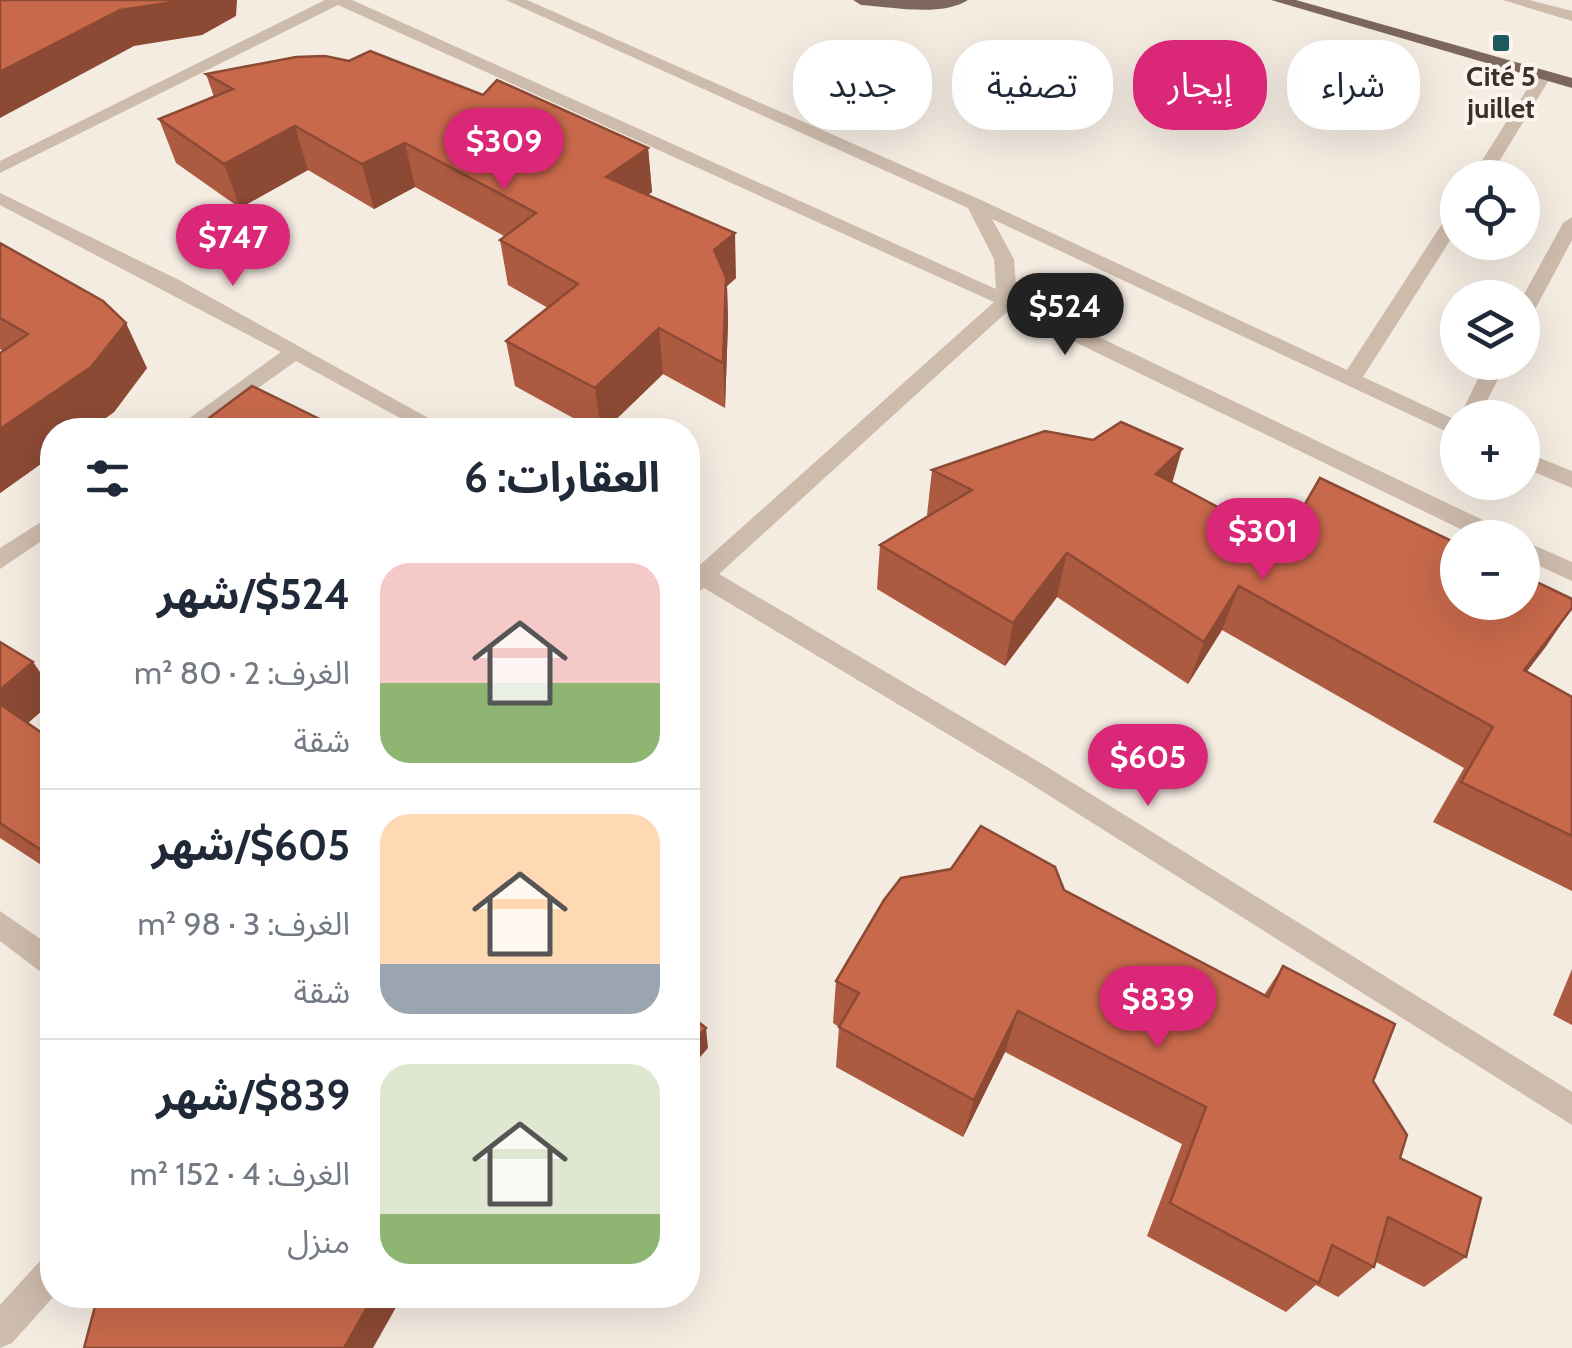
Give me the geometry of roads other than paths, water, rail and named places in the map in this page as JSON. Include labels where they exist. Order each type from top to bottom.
[{"type":"main road","points":[[861,0],[897,4],[960,0]]},
{"type":"main road","points":[[1279,0],[1572,83]]},
{"type":"street","points":[[0,168],[338,0],[1006,301],[1462,520]]},
{"type":"street","points":[[514,0],[975,204],[1440,422]]},
{"type":"street","points":[[1511,0],[1572,16]]},
{"type":"street","points":[[1491,160],[1544,76]]},
{"type":"street","points":[[0,198],[417,418]]},
{"type":"street","points":[[975,204],[1004,258],[1006,301]]},
{"type":"street","points":[[1540,282],[1572,223]]},
{"type":"street","points":[[1352,380],[1440,241]]},
{"type":"street","points":[[700,570],[1006,301]]},
{"type":"street","points":[[201,418],[296,351]]},
{"type":"street","points":[[1540,466],[1572,480]]},
{"type":"street","points":[[0,560],[40,532]]},
{"type":"street","points":[[1540,557],[1572,572]]},
{"type":"street","points":[[700,582],[1036,773],[1572,1110]]},
{"type":"street","points":[[0,924],[40,955]]},
{"type":"street","points":[[0,1330],[40,1286]]},
{"type":"place","name":"Cité 5 juillet","points":[[1501,43]]}]
